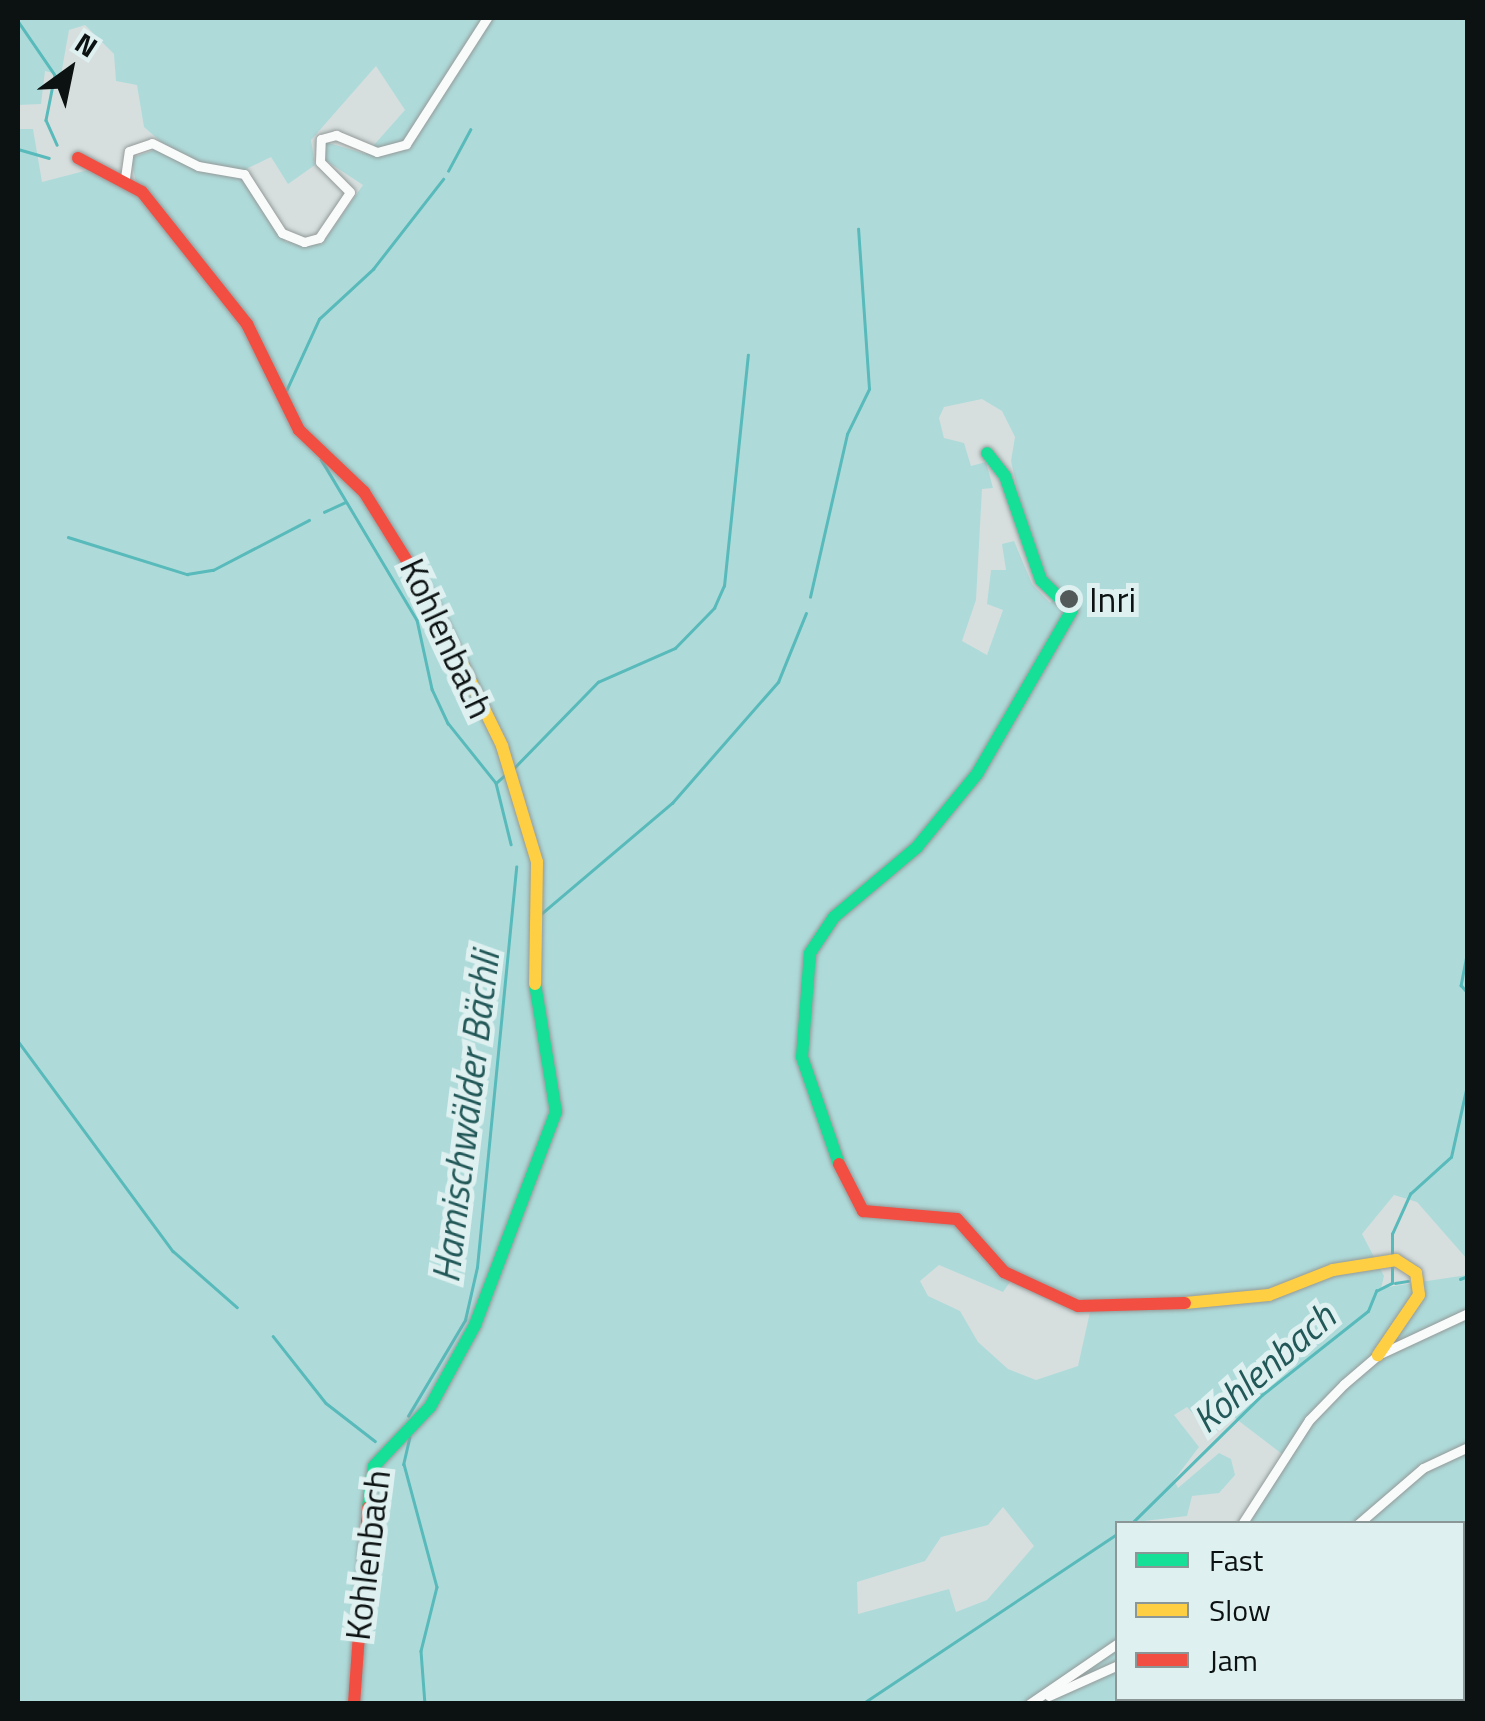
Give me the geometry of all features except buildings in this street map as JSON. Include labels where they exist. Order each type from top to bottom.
[{"type":"street","points":[[78,158],[125,178],[129,151],[152,142],[198,166],[244,174],[282,232],[304,242],[319,238],[350,192],[320,162],[321,138],[336,135],[377,152],[406,144],[487,18]]},
{"type":"street","name":"Kohlenbach","points":[[125,178],[248,324],[299,430],[364,492],[416,562],[470,696],[502,746],[537,862],[531,956],[556,1112],[475,1325],[430,1407],[374,1466],[356,1592],[354,1704]]},
{"type":"street","points":[[988,452],[1012,491],[1041,580],[1072,610],[977,774],[917,848],[834,917],[810,953],[802,1057],[843,1177],[863,1210],[957,1219],[1004,1272],[1052,1300],[1087,1307],[1269,1295],[1333,1270],[1392,1260],[1416,1274],[1419,1295],[1378,1355],[1310,1420],[1244,1521]]},
{"type":"street","points":[[1378,1355],[1468,1314]]},
{"type":"street","points":[[1361,1521],[1423,1468],[1468,1447]]},
{"type":"street","points":[[1033,1701],[1115,1645]]},
{"type":"street","points":[[1033,1701],[1115,1666]]},
{"type":"shaded area","points":[[18,18],[1467,18],[1467,1259],[1417,1202],[1394,1195],[1362,1234],[1384,1276],[1381,1288],[1467,1275],[1467,1703],[18,1703],[18,129],[33,129],[42,182],[92,169],[138,193],[131,158],[166,146],[144,127],[137,85],[116,81],[114,54],[85,25],[69,30],[61,75],[45,71],[41,104],[18,105]],"holes":[[[376,66],[405,110],[366,154],[325,142],[325,160],[363,185],[322,244],[286,242],[245,179],[248,168],[271,157],[288,184],[315,165],[311,140]],[[982,399],[1002,411],[1015,437],[1011,461],[1038,580],[1055,597],[1050,603],[1032,584],[1014,541],[1002,544],[1006,570],[991,570],[987,604],[1003,610],[987,655],[962,641],[976,600],[982,489],[993,488],[986,462],[971,466],[964,443],[944,438],[939,418],[944,407]],[[939,1265],[1003,1292],[1015,1275],[1092,1303],[1078,1366],[1036,1380],[1008,1369],[978,1342],[960,1311],[928,1296],[920,1281]],[[1003,1507],[1034,1546],[987,1600],[956,1612],[949,1589],[858,1614],[857,1582],[925,1561],[941,1537],[988,1525]]]},
{"type":"waterway","points":[[18,21],[55,75],[46,120],[57,145]]},
{"type":"waterway","points":[[448,171],[470,130]]},
{"type":"waterway","name":"Hamischwälder Bächli","points":[[18,149],[49,158]]},
{"type":"waterway","points":[[286,391],[319,319],[373,269],[443,179]]},
{"type":"waterway","points":[[810,597],[847,434],[869,389],[858,229]]},
{"type":"waterway","points":[[512,770],[598,682],[675,648],[714,608],[724,586],[748,355]]},
{"type":"waterway","name":"Hamischwälder Bächli","points":[[321,459],[417,620],[432,689],[448,723],[496,783],[511,844]]},
{"type":"waterway","points":[[324,512],[345,502]]},
{"type":"waterway","points":[[68,537],[187,574],[213,570],[309,520]]},
{"type":"waterway","points":[[541,914],[672,803],[778,682],[806,613]]},
{"type":"waterway","points":[[496,783],[506,774]]},
{"type":"waterway","name":"Hamischwälder Bächli","points":[[408,1416],[465,1320],[477,1267],[516,867]]},
{"type":"waterway","name":"Kohlenbach","points":[[1468,892],[1468,947]]},
{"type":"waterway","name":"Kohlenbach","points":[[1468,950],[1461,985],[1468,993]]},
{"type":"waterway","points":[[18,1041],[173,1251],[237,1307]]},
{"type":"waterway","name":"Kohlenbach","points":[[1392,1255],[1392,1234],[1410,1194],[1451,1157],[1468,1081]]},
{"type":"waterway","points":[[1134,1521],[1262,1395],[1368,1311],[1376,1291],[1392,1283],[1392,1268]]},
{"type":"waterway","points":[[1460,1279],[1468,1276]]},
{"type":"waterway","points":[[1395,1283],[1408,1281]]},
{"type":"waterway","points":[[273,1336],[326,1403],[375,1441]]},
{"type":"waterway","name":"Hamischwälder Bächli","points":[[410,1437],[404,1464],[437,1587],[421,1651],[425,1704]]},
{"type":"waterway","name":"Kohlenbach","points":[[862,1704],[1115,1535]]},
{"type":"traffic: fast","points":[[839,1164],[802,1057],[810,953],[834,917],[917,847],[977,774],[1072,610],[1041,580],[1005,476],[987,453]]},
{"type":"traffic: fast","points":[[368,1507],[374,1466],[430,1407],[475,1325],[556,1112],[535,984]]},
{"type":"traffic: slow","points":[[429,596],[502,746],[537,862],[535,984]]},
{"type":"traffic: slow","points":[[1185,1303],[1269,1295],[1333,1270],[1396,1260],[1416,1273],[1419,1295],[1378,1355]]},
{"type":"traffic: jam","points":[[78,158],[142,192],[247,324],[299,430],[364,492],[429,596]]},
{"type":"traffic: jam","points":[[839,1164],[863,1211],[957,1219],[1004,1272],[1078,1306],[1185,1303]]},
{"type":"traffic: jam","points":[[354,1704],[368,1507]]},
{"type":"place","name":"Inri","points":[[1069,599]]}]
